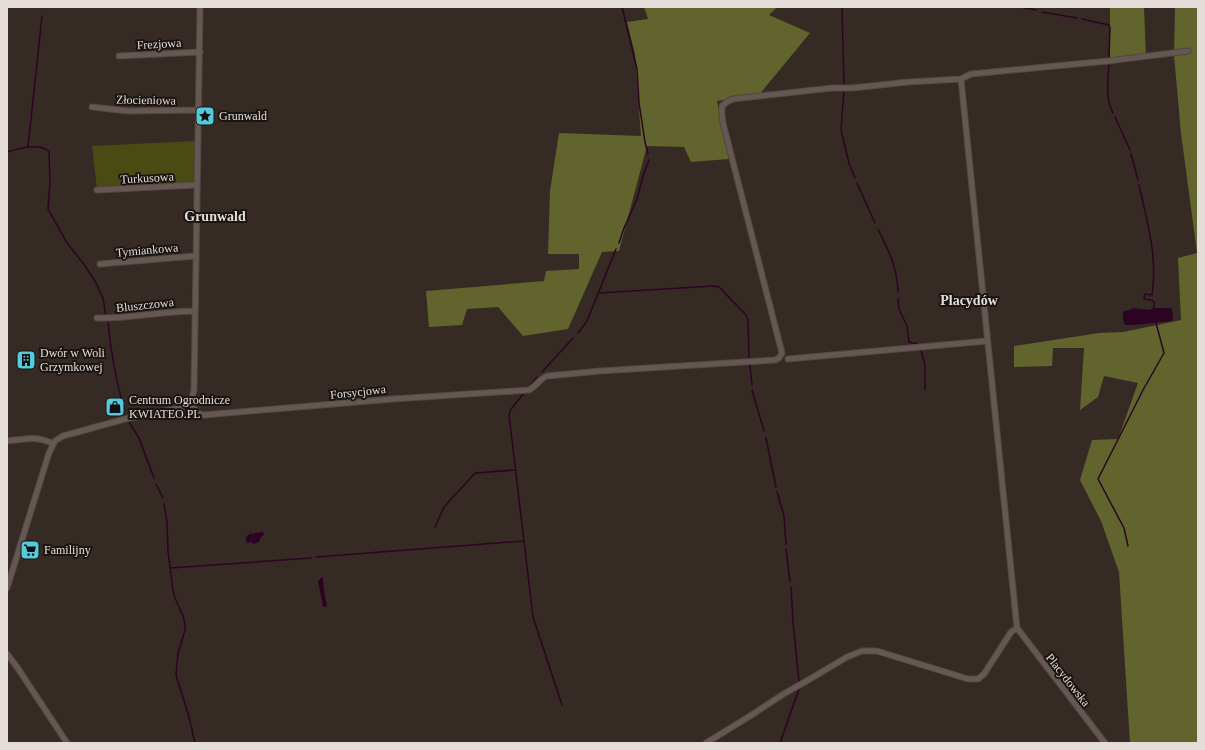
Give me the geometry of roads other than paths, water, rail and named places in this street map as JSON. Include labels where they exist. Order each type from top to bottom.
[{"type":"street","points":[[7,588],[49,453],[57,439],[125,419],[178,408],[189,403],[194,390],[200,7]]},
{"type":"street","points":[[706,743],[782,695],[847,657],[862,651],[877,651],[968,679],[978,679],[984,674],[1011,632],[1017,628],[961,78],[971,74],[1108,61],[1188,51]]},
{"type":"street","name":"Frezjowa","points":[[119,56],[200,52]]},
{"type":"street","name":"Forsycjowa","points":[[189,403],[193,406],[197,413],[204,415],[393,399],[529,390],[547,376],[600,371],[775,360],[780,358],[782,353],[723,123],[722,106],[733,99],[766,95],[832,88],[852,88],[961,78]]},
{"type":"street","name":"Złocieniowa","points":[[92,107],[128,111],[198,110]]},
{"type":"street","name":"Turkusowa","points":[[97,190],[197,185]]},
{"type":"street","name":"Tymiankowa","points":[[100,264],[196,256]]},
{"type":"street","name":"Bluszczowa","points":[[97,318],[118,318],[162,312],[195,311]]},
{"type":"street","points":[[788,359],[987,341]]},
{"type":"street","points":[[7,441],[36,438],[46,440],[53,444]]},
{"type":"street","name":"Placydowska","points":[[1017,628],[1105,743]]},
{"type":"street","points":[[7,654],[67,743]]},
{"type":"waterway","points":[[622,7],[637,69],[639,103],[648,154]]},
{"type":"waterway","points":[[842,7],[844,84]]},
{"type":"waterway","points":[[1020,7],[1036,10]]},
{"type":"waterway","points":[[1042,12],[1077,18]]},
{"type":"waterway","points":[[28,147],[42,16]]},
{"type":"waterway","points":[[1082,19],[1109,25],[1109,57]]},
{"type":"waterway","points":[[1109,64],[1108,95],[1110,107],[1113,113]]},
{"type":"waterway","points":[[844,90],[841,130],[849,163],[855,178]]},
{"type":"waterway","points":[[1115,117],[1130,150]]},
{"type":"waterway","points":[[7,152],[34,147],[39,147],[49,151],[50,182],[48,209],[67,243],[95,281],[103,298],[106,316]]},
{"type":"waterway","points":[[1131,154],[1138,180]]},
{"type":"waterway","points":[[619,243],[637,199],[649,160]]},
{"type":"waterway","points":[[857,183],[875,223]]},
{"type":"waterway","points":[[1139,185],[1151,240],[1154,267],[1152,295],[1145,294],[1144,299],[1154,302],[1154,308]]},
{"type":"waterway","points":[[878,229],[889,252],[894,267],[898,292]]},
{"type":"waterway","points":[[578,333],[587,321],[616,249]]},
{"type":"waterway","points":[[599,293],[713,286],[719,287],[746,315],[748,320],[749,360]]},
{"type":"waterway","points":[[898,299],[899,309],[907,326],[909,342],[918,344]]},
{"type":"waterway","points":[[108,323],[114,366],[124,409]]},
{"type":"waterway","points":[[1128,546],[1124,528],[1098,479],[1143,390],[1164,353],[1156,323]]},
{"type":"waterway","points":[[542,372],[573,338]]},
{"type":"waterway","points":[[921,350],[925,365],[925,390]]},
{"type":"waterway","points":[[750,365],[752,385]]},
{"type":"waterway","points":[[530,386],[537,377]]},
{"type":"waterway","points":[[752,390],[764,431]]},
{"type":"waterway","points":[[524,541],[509,415],[511,409],[525,392]]},
{"type":"waterway","points":[[129,422],[139,438],[154,478]]},
{"type":"waterway","points":[[766,438],[776,487]]},
{"type":"waterway","points":[[435,527],[444,507],[475,473],[515,470]]},
{"type":"waterway","points":[[156,484],[163,498]]},
{"type":"waterway","points":[[777,492],[784,516],[786,544]]},
{"type":"waterway","points":[[164,504],[173,590],[185,624],[185,630],[178,653],[176,675],[189,717],[195,743]]},
{"type":"waterway","points":[[316,557],[524,541],[533,617],[562,705]]},
{"type":"waterway","points":[[786,549],[790,582]]},
{"type":"waterway","points":[[171,568],[311,558]]},
{"type":"waterway","points":[[791,587],[799,682]]},
{"type":"waterway","points":[[780,743],[799,689]]},
{"type":"place","name":"Grunwald","points":[[205,116]]},
{"type":"place","name":"Dwór w Woli Grzymkowej","points":[[26,360]]},
{"type":"place","name":"Centrum Ogrodnicze KWIATEO.PL","points":[[115,407]]},
{"type":"place","name":"Familijny","points":[[30,550]]},
{"type":"district","name":"Grunwald","points":[[215,216]]},
{"type":"district","name":"Placydów","points":[[969,300]]}]
